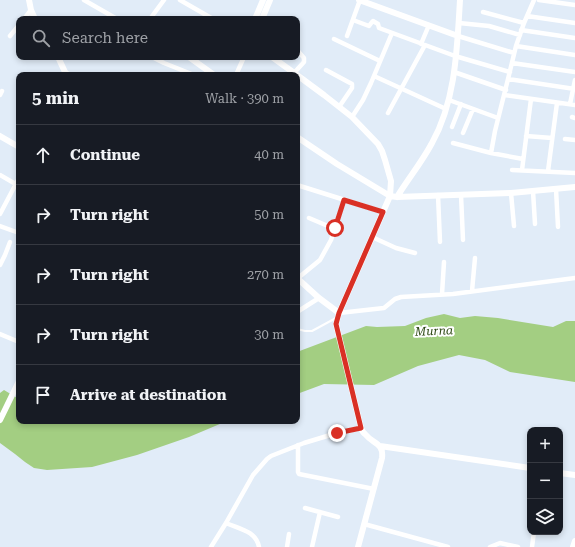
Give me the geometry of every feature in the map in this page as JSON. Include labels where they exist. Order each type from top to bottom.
[{"type":"street","points":[[29,0],[34,16]]},
{"type":"street","points":[[84,0],[112,16]]},
{"type":"street","points":[[152,16],[164,0]]},
{"type":"street","points":[[180,0],[208,16]]},
{"type":"street","points":[[256,16],[263,0]]},
{"type":"street","points":[[265,16],[270,0]]},
{"type":"street","points":[[347,36],[360,0],[458,36],[514,53]]},
{"type":"street","points":[[396,197],[432,143],[443,119],[449,100],[454,72],[460,0]]},
{"type":"street","points":[[491,153],[514,53],[524,23],[534,0]]},
{"type":"street","points":[[539,0],[567,2],[575,5]]},
{"type":"street","points":[[26,16],[31,10]]},
{"type":"street","points":[[484,12],[524,23]]},
{"type":"street","points":[[527,16],[575,23]]},
{"type":"street","points":[[353,20],[369,26],[373,21],[378,23],[379,28],[392,33],[455,56],[510,72]]},
{"type":"street","points":[[459,23],[490,26],[521,33],[575,38]]},
{"type":"street","points":[[388,112],[402,89],[423,44],[429,25]]},
{"type":"street","points":[[10,36],[16,29]]},
{"type":"street","points":[[352,117],[363,100],[392,33]]},
{"type":"street","points":[[334,40],[380,62]]},
{"type":"street","points":[[516,46],[575,55]]},
{"type":"street","points":[[298,72],[304,62],[304,58],[300,53]]},
{"type":"street","points":[[59,60],[65,72]]},
{"type":"street","points":[[158,60],[186,72]]},
{"type":"street","points":[[193,60],[208,72]]},
{"type":"street","points":[[237,72],[243,60]]},
{"type":"street","points":[[276,60],[292,72]]},
{"type":"street","points":[[512,63],[575,72]]},
{"type":"street","points":[[326,70],[352,84],[352,88],[340,107]]},
{"type":"street","points":[[454,72],[506,90]]},
{"type":"street","points":[[374,76],[446,109]]},
{"type":"street","points":[[300,78],[352,117],[378,144],[382,151],[391,181],[390,196],[337,318]]},
{"type":"street","points":[[508,79],[574,88]]},
{"type":"street","points":[[504,95],[573,105],[575,80]]},
{"type":"street","points":[[522,170],[531,99]]},
{"type":"street","points":[[449,100],[498,118]]},
{"type":"street","points":[[548,171],[557,102]]},
{"type":"street","points":[[452,127],[461,104]]},
{"type":"street","points":[[463,133],[473,109]]},
{"type":"street","points":[[0,136],[16,145]]},
{"type":"street","points":[[526,136],[552,138]]},
{"type":"street","points":[[300,139],[336,164],[390,196],[511,193],[575,187]]},
{"type":"street","points":[[565,139],[575,140]]},
{"type":"street","points":[[453,143],[491,153],[523,159]]},
{"type":"street","points":[[512,170],[575,173]]},
{"type":"street","points":[[0,175],[16,184]]},
{"type":"street","points":[[300,185],[383,212]]},
{"type":"street","points":[[0,214],[16,187]]},
{"type":"street","points":[[556,189],[558,227]]},
{"type":"street","points":[[533,191],[535,224]]},
{"type":"street","points":[[511,193],[514,226]]},
{"type":"street","points":[[461,195],[464,240]]},
{"type":"street","points":[[438,196],[440,242]]},
{"type":"street","points":[[300,276],[320,260],[331,240],[344,200]]},
{"type":"street","points":[[309,218],[335,228]]},
{"type":"street","points":[[0,226],[16,232]]},
{"type":"street","points":[[372,237],[396,248],[415,253]]},
{"type":"street","points":[[0,265],[10,242]]},
{"type":"street","points":[[472,292],[475,258]]},
{"type":"street","points":[[442,294],[444,262]]},
{"type":"street","points":[[337,318],[384,308],[395,299],[401,297],[472,292],[575,278]]},
{"type":"street","points":[[300,281],[319,298],[337,318],[355,404],[361,428],[365,434],[380,446],[527,468]]},
{"type":"street","points":[[300,310],[319,298]]},
{"type":"street","points":[[0,334],[16,341]]},
{"type":"street","points":[[0,420],[16,387]]},
{"type":"street","points":[[211,547],[261,464],[272,456],[298,445],[337,433],[361,428]]},
{"type":"street","points":[[298,445],[298,472],[300,474],[374,489]]},
{"type":"street","points":[[358,547],[382,458],[382,450],[380,446]]},
{"type":"street","points":[[563,473],[575,475]]},
{"type":"street","points":[[306,508],[338,517]]},
{"type":"street","points":[[312,547],[320,512]]},
{"type":"street","points":[[226,523],[252,534],[256,538],[259,547]]},
{"type":"street","points":[[364,524],[448,547]]},
{"type":"street","points":[[286,547],[289,534]]},
{"type":"street","points":[[532,547],[534,535]]},
{"type":"street","points":[[573,547],[575,541]]},
{"type":"street","points":[[490,547],[500,543],[518,547]]},
{"type":"lane","points":[[300,330],[312,330],[337,318]]},
{"type":"water","name":"Murna","points":[[444,314],[460,318],[475,316],[498,318],[553,327],[566,321],[575,321],[575,382],[510,372],[485,360],[459,355],[418,366],[374,385],[324,384],[300,393],[300,351],[366,326],[405,326],[426,318]]},
{"type":"water","points":[[4,390],[16,397],[16,424],[220,424],[189,437],[137,455],[92,467],[47,470],[34,468],[0,443],[0,393]]},
{"type":"route","points":[[335,228],[344,200],[383,212],[339,313],[336,324],[361,428],[337,433]]}]
